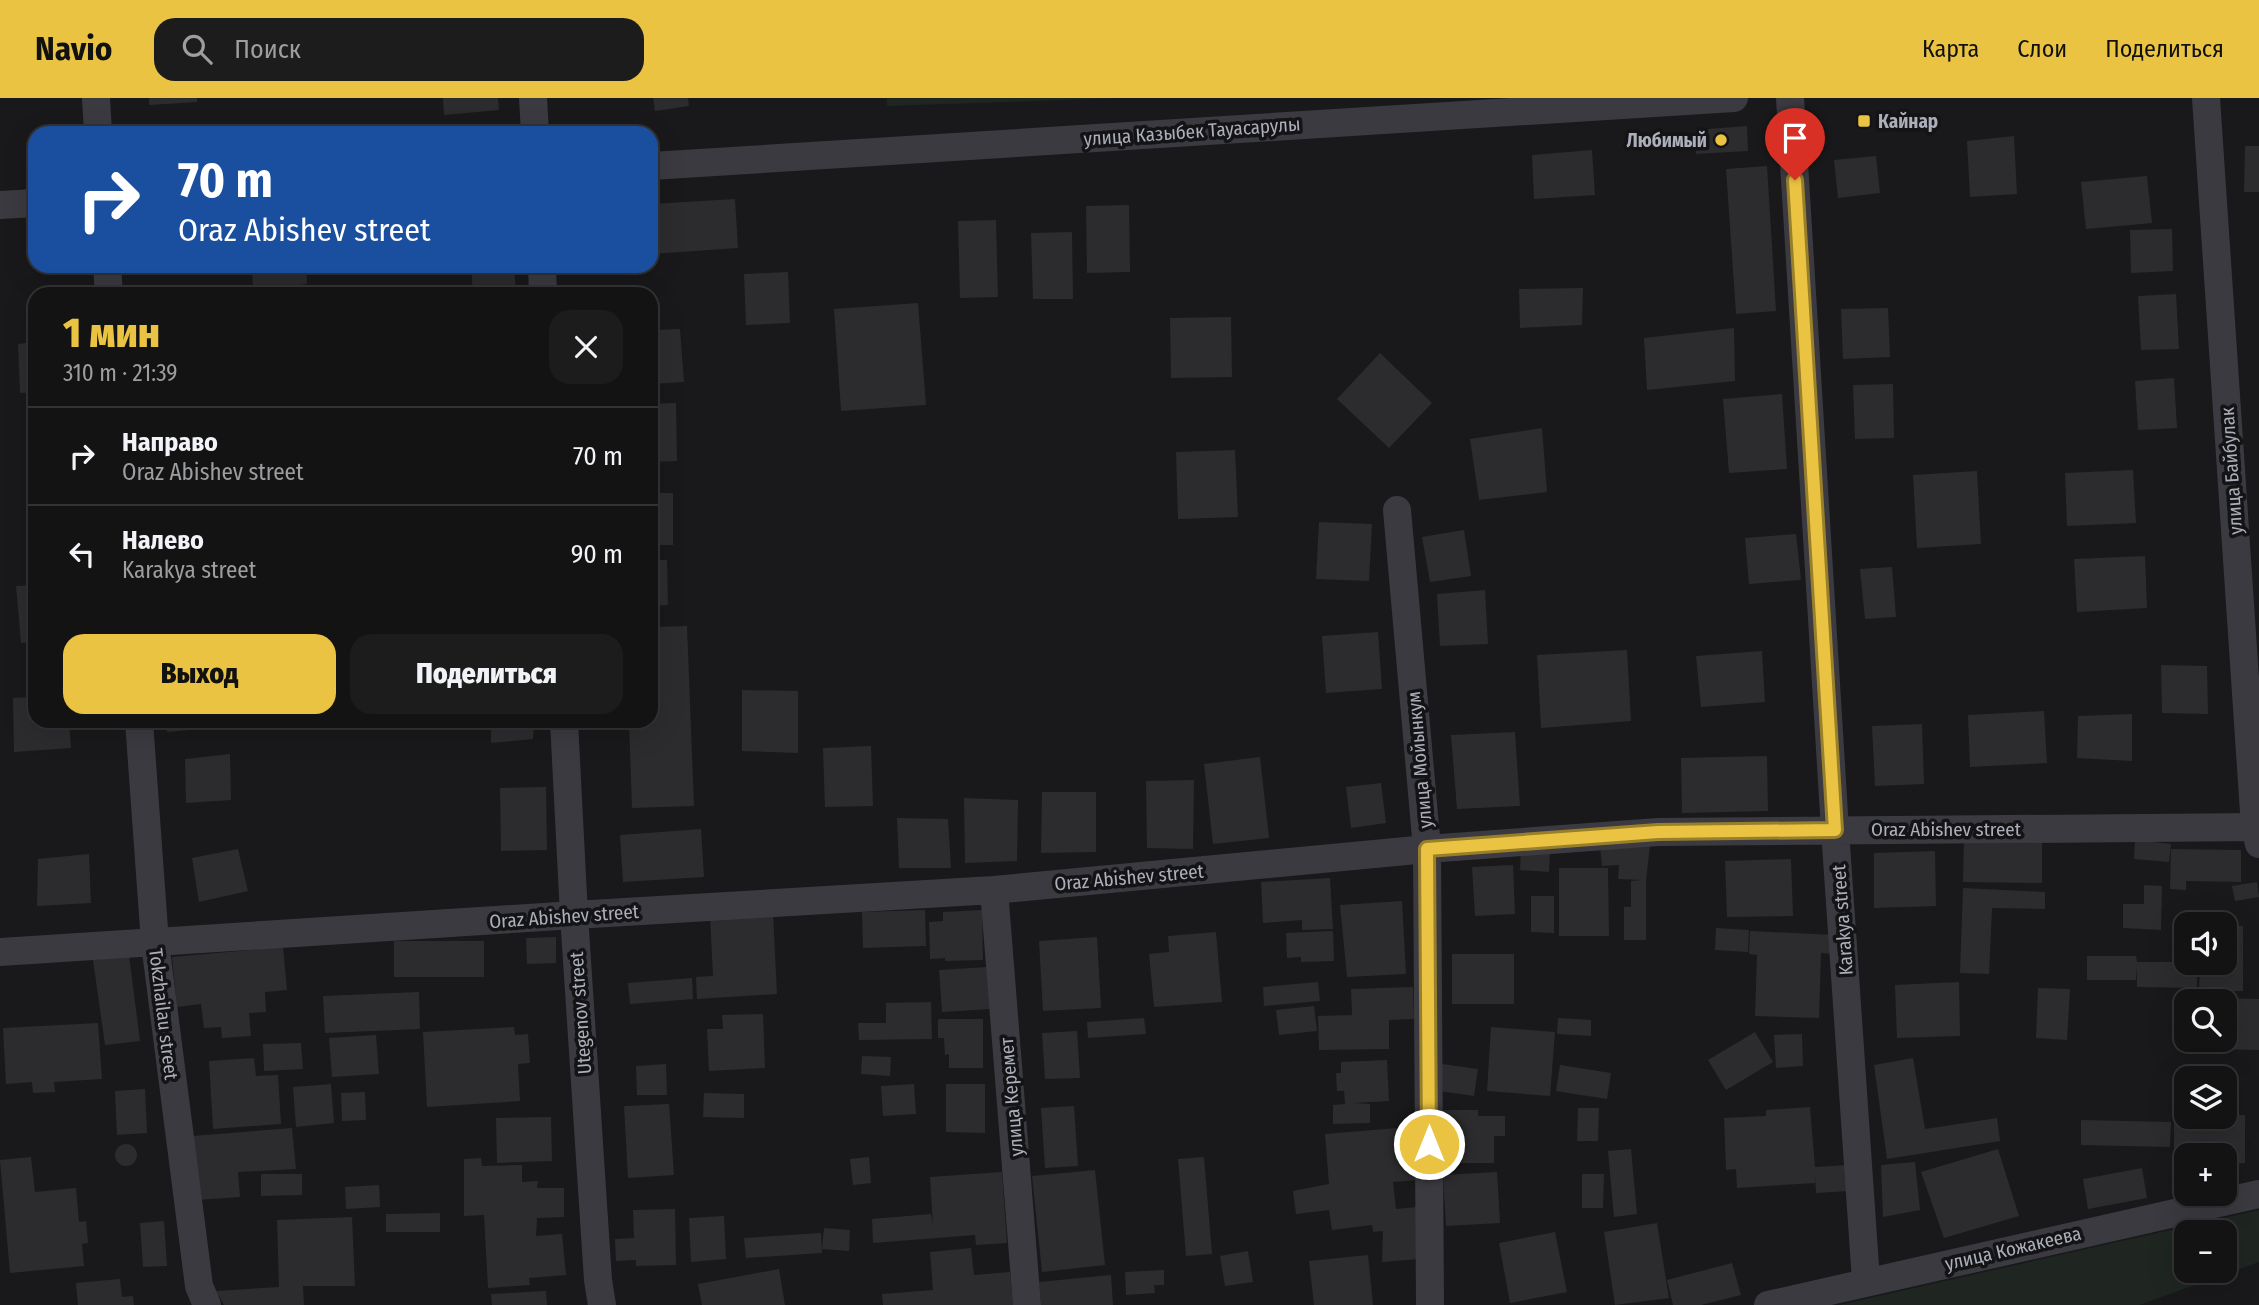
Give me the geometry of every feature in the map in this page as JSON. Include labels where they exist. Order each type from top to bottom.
[{"type":"street","points":[[96,98],[98,126]]},
{"type":"street","points":[[533,98],[535,126]]},
{"type":"street","name":"улица Казыбек Тауасарулы","points":[[658,165],[1356,109],[1734,98]]},
{"type":"street","name":"Karakya street","points":[[1790,98],[1866,1281]]},
{"type":"street","name":"улица Байбулак","points":[[2206,98],[2258,833]]},
{"type":"street","points":[[0,205],[28,203]]},
{"type":"street","name":"улица Мойынкум","points":[[1398,510],[1427,849],[1430,1305]]},
{"type":"street","name":"Tokzhailau street","points":[[140,728],[155,943],[198,1286],[207,1305]]},
{"type":"street","name":"Utegenov street","points":[[564,728],[574,915],[598,1280],[602,1305]]},
{"type":"street","name":"Oraz Abishev street","points":[[0,952],[994,890],[1427,849],[1658,832],[1835,830],[2258,833]]},
{"type":"street","name":"улица Керемет","points":[[994,890],[1027,1305]]},
{"type":"street","name":"улица Кожакеева","points":[[1768,1305],[2259,1194]]},
{"type":"shaded area","points":[[887,98],[1121,98],[887,106]]},
{"type":"shaded area","points":[[2259,1210],[2259,1262],[2237,1270],[2237,1220],[2215,1220]]},
{"type":"shaded area","points":[[2174,1229],[2174,1283],[2200,1283],[2139,1305],[1839,1305]]},
{"type":"building","points":[[149,98],[197,98],[197,102],[149,105]]},
{"type":"building","points":[[443,98],[498,98],[499,110],[444,115]]},
{"type":"building","points":[[653,98],[688,98],[689,106],[655,111]]},
{"type":"building","name":"Любимый","points":[[1747,126],[1748,151],[1696,154],[1695,130]]},
{"type":"building","points":[[2014,136],[2017,194],[1970,197],[1967,141]]},
{"type":"building","points":[[2245,146],[2259,146],[2259,192],[2244,192]]},
{"type":"building","points":[[1592,150],[1595,195],[1534,199],[1532,155]]},
{"type":"building","points":[[1876,156],[1880,193],[1838,198],[1834,160]]},
{"type":"building","points":[[1767,166],[1776,311],[1736,314],[1726,169]]},
{"type":"building","points":[[2147,176],[2152,223],[2086,229],[2081,182]]},
{"type":"building","points":[[735,199],[738,248],[658,254],[658,204]]},
{"type":"building","points":[[1129,205],[1130,272],[1087,273],[1086,206]]},
{"type":"building","points":[[996,220],[998,297],[960,298],[958,221]]},
{"type":"building","points":[[2172,229],[2173,271],[2131,273],[2130,230]]},
{"type":"building","points":[[1072,232],[1073,299],[1033,299],[1031,233]]},
{"type":"building","points":[[788,272],[790,323],[746,325],[744,274]]},
{"type":"building","points":[[252,273],[306,273],[307,284],[253,287]]},
{"type":"building","points":[[472,273],[515,273],[516,287],[472,287]]},
{"type":"building","points":[[1583,288],[1582,325],[1520,328],[1519,289]]},
{"type":"building","points":[[2176,294],[2179,349],[2141,350],[2138,296]]},
{"type":"building","points":[[918,303],[926,405],[841,411],[834,309]]},
{"type":"building","points":[[1888,308],[1890,357],[1843,359],[1841,309]]},
{"type":"building","points":[[1231,317],[1232,377],[1171,378],[1170,318]]},
{"type":"building","points":[[1734,328],[1735,381],[1647,390],[1644,338]]},
{"type":"building","points":[[680,329],[684,382],[658,384],[658,330]]},
{"type":"building","points":[[28,343],[28,392],[20,393],[18,344]]},
{"type":"building","points":[[1380,353],[1432,403],[1389,448],[1337,399]]},
{"type":"building","points":[[2174,378],[2177,428],[2138,430],[2135,381]]},
{"type":"building","points":[[1893,384],[1894,438],[1855,439],[1853,385]]},
{"type":"building","points":[[1782,394],[1787,469],[1729,473],[1723,399]]},
{"type":"building","points":[[676,403],[677,461],[658,462],[658,404]]},
{"type":"building","points":[[1542,428],[1547,492],[1479,500],[1470,439]]},
{"type":"building","points":[[1235,450],[1238,517],[1178,519],[1176,452]]},
{"type":"building","points":[[2133,470],[2136,523],[2067,526],[2065,473]]},
{"type":"building","points":[[1977,471],[1981,544],[1917,548],[1913,475]]},
{"type":"building","points":[[658,493],[673,493],[673,545],[658,545]]},
{"type":"building","points":[[1319,522],[1372,524],[1369,581],[1316,579]]},
{"type":"building","points":[[1464,530],[1471,576],[1430,582],[1422,537]]},
{"type":"building","points":[[1796,534],[1801,580],[1749,584],[1745,538]]},
{"type":"building","points":[[2145,556],[2147,608],[2077,612],[2074,559]]},
{"type":"building","points":[[658,560],[667,560],[668,605],[658,606]]},
{"type":"building","points":[[1892,567],[1896,617],[1865,619],[1860,569]]},
{"type":"building","points":[[28,585],[28,642],[21,643],[16,586]]},
{"type":"building","points":[[1485,590],[1488,644],[1440,646],[1437,594]]},
{"type":"building","points":[[687,626],[694,806],[632,808],[629,728],[658,728],[658,627]]},
{"type":"building","points":[[1378,632],[1382,689],[1326,693],[1322,636]]},
{"type":"building","points":[[1627,650],[1631,721],[1541,728],[1537,655]]},
{"type":"building","points":[[1762,651],[1765,702],[1701,707],[1696,656]]},
{"type":"building","points":[[2161,665],[2207,666],[2208,714],[2162,713]]},
{"type":"building","points":[[742,690],[798,691],[798,753],[742,751]]},
{"type":"building","points":[[28,697],[28,728],[70,728],[71,748],[14,752],[13,698]]},
{"type":"building","points":[[2044,711],[2047,763],[1970,767],[1968,715]]},
{"type":"building","points":[[2132,714],[2132,761],[2077,758],[2078,716]]},
{"type":"building","points":[[1922,724],[1924,784],[1875,786],[1872,726]]},
{"type":"building","points":[[167,728],[211,728],[167,732]]},
{"type":"building","points":[[491,728],[534,728],[533,739],[491,743]]},
{"type":"building","points":[[1515,732],[1520,806],[1457,809],[1451,735]]},
{"type":"building","points":[[871,746],[873,806],[825,807],[823,748]]},
{"type":"building","points":[[230,754],[231,800],[186,803],[185,759]]},
{"type":"building","points":[[1767,756],[1768,811],[1682,813],[1681,758]]},
{"type":"building","points":[[1260,757],[1269,838],[1213,844],[1204,764]]},
{"type":"building","points":[[1194,780],[1193,849],[1147,848],[1146,781]]},
{"type":"building","points":[[1381,783],[1386,823],[1351,828],[1346,787]]},
{"type":"building","points":[[546,787],[547,850],[501,851],[500,788]]},
{"type":"building","points":[[1042,792],[1096,792],[1096,852],[1041,853]]},
{"type":"building","points":[[964,798],[1018,800],[1017,861],[965,863]]},
{"type":"building","points":[[897,818],[948,819],[951,868],[899,868]]},
{"type":"building","points":[[701,829],[704,877],[623,882],[620,835]]},
{"type":"building","points":[[1964,838],[2042,839],[2042,883],[1963,882]]},
{"type":"building","points":[[2135,840],[2171,844],[2169,862],[2134,859]]},
{"type":"building","points":[[1650,845],[1646,881],[1646,940],[1624,940],[1624,907],[1631,907],[1631,881],[1642,880],[1618,879],[1619,865],[1602,866],[1600,847]]},
{"type":"building","points":[[238,849],[248,891],[199,902],[192,858]]},
{"type":"building","points":[[1521,849],[1550,850],[1549,872],[1520,870]]},
{"type":"building","points":[[2171,849],[2241,850],[2241,882],[2186,881],[2186,890],[2170,889]]},
{"type":"building","points":[[1935,851],[1936,906],[1874,908],[1874,853]]},
{"type":"building","points":[[89,854],[91,903],[37,906],[38,859]]},
{"type":"building","points":[[1791,859],[1793,916],[1727,917],[1725,861]]},
{"type":"building","points":[[1513,865],[1515,914],[1475,916],[1472,867]]},
{"type":"building","points":[[1559,868],[1608,868],[1609,936],[1559,936]]},
{"type":"building","points":[[1330,878],[1333,929],[1302,930],[1302,920],[1263,923],[1261,882]]},
{"type":"building","points":[[2257,882],[2259,897],[2235,901],[2232,886]]},
{"type":"building","points":[[2144,885],[2162,886],[2161,930],[2123,928],[2123,904],[2144,904]]},
{"type":"building","points":[[1963,888],[2045,892],[2045,909],[1992,908],[1989,974],[1960,973]]},
{"type":"building","points":[[1531,896],[1554,896],[1554,933],[1531,932]]},
{"type":"building","points":[[1402,901],[1406,974],[1347,977],[1340,905]]},
{"type":"building","points":[[925,910],[926,946],[863,948],[862,912]]},
{"type":"building","points":[[982,910],[983,960],[930,959],[929,922],[943,921],[943,912]]},
{"type":"building","points":[[773,913],[777,994],[697,999],[696,977],[713,976],[710,916]]},
{"type":"building","points":[[2237,926],[2243,926],[2243,991],[2199,989],[2200,975],[2237,975]]},
{"type":"building","points":[[1716,928],[1749,930],[1748,952],[1715,950]]},
{"type":"building","points":[[1333,931],[1334,961],[1301,962],[1301,957],[1287,958],[1286,933]]},
{"type":"building","points":[[1750,931],[1835,935],[1835,954],[1821,953],[1819,1018],[1755,1016],[1757,955],[1749,954]]},
{"type":"building","points":[[1216,932],[1222,1002],[1154,1007],[1149,954],[1169,952],[1168,936]]},
{"type":"building","points":[[556,937],[556,963],[527,964],[526,938]]},
{"type":"building","points":[[1097,937],[1101,1008],[1043,1011],[1039,941]]},
{"type":"building","points":[[394,941],[484,941],[484,977],[394,977]]},
{"type":"building","points":[[283,947],[287,990],[265,992],[266,1012],[249,1013],[251,1036],[222,1038],[221,1027],[204,1028],[201,1004],[177,1007],[172,957]]},
{"type":"building","points":[[1452,954],[1514,954],[1514,1004],[1452,1004]]},
{"type":"building","points":[[129,955],[140,1041],[105,1045],[93,960]]},
{"type":"building","points":[[2087,956],[2136,956],[2137,962],[2174,962],[2174,975],[2197,975],[2197,988],[2137,987],[2137,966],[2136,980],[2087,980]]},
{"type":"building","points":[[987,967],[990,1009],[942,1012],[939,970]]},
{"type":"building","points":[[692,978],[693,999],[630,1004],[628,983]]},
{"type":"building","points":[[1318,982],[1320,1001],[1264,1006],[1263,987]]},
{"type":"building","points":[[1959,982],[1960,1036],[1897,1038],[1895,985]]},
{"type":"building","points":[[1413,987],[1414,1019],[1389,1020],[1389,1049],[1319,1050],[1318,1016],[1352,1015],[1351,989]]},
{"type":"building","points":[[2038,988],[2070,989],[2067,1040],[2036,1038]]},
{"type":"building","points":[[419,992],[420,1029],[325,1033],[323,996]]},
{"type":"building","points":[[2237,999],[2259,999],[2259,1050],[2237,1050]]},
{"type":"building","points":[[931,1002],[932,1039],[859,1040],[858,1023],[886,1023],[886,1003]]},
{"type":"building","points":[[1314,1006],[1317,1031],[1279,1035],[1276,1010]]},
{"type":"building","points":[[763,1014],[765,1068],[709,1071],[707,1029],[723,1029],[722,1015]]},
{"type":"building","points":[[1144,1018],[1146,1034],[1088,1038],[1087,1022]]},
{"type":"building","points":[[1558,1018],[1591,1020],[1591,1036],[1557,1034]]},
{"type":"building","points":[[938,1019],[983,1019],[983,1068],[949,1068],[949,1054],[945,1055],[944,1038],[938,1038]]},
{"type":"building","points":[[98,1023],[102,1079],[54,1082],[55,1092],[33,1093],[32,1082],[6,1084],[3,1028]]},
{"type":"building","points":[[514,1027],[515,1035],[528,1034],[530,1063],[518,1064],[520,1101],[427,1107],[423,1032]]},
{"type":"building","points":[[1491,1027],[1555,1032],[1550,1096],[1487,1091]]},
{"type":"building","points":[[1077,1031],[1080,1078],[1045,1079],[1042,1033]]},
{"type":"building","points":[[1755,1032],[1773,1062],[1726,1090],[1708,1060]]},
{"type":"building","points":[[1802,1034],[1803,1066],[1776,1068],[1774,1035]]},
{"type":"building","points":[[376,1035],[379,1074],[332,1077],[329,1038]]},
{"type":"building","points":[[301,1043],[303,1069],[264,1071],[263,1044]]},
{"type":"building","points":[[862,1056],[891,1057],[890,1076],[861,1074]]},
{"type":"building","points":[[254,1058],[256,1076],[278,1075],[281,1124],[213,1129],[209,1061]]},
{"type":"building","points":[[1913,1058],[1925,1129],[1997,1118],[2000,1141],[1887,1159],[1874,1065]]},
{"type":"building","points":[[1387,1060],[1389,1101],[1354,1103],[1370,1104],[1370,1123],[1333,1124],[1333,1105],[1345,1104],[1344,1091],[1337,1091],[1336,1073],[1341,1073],[1341,1062]]},
{"type":"building","points":[[666,1064],[667,1095],[637,1095],[636,1066]]},
{"type":"building","points":[[1442,1064],[1478,1069],[1474,1096],[1439,1091]]},
{"type":"building","points":[[1560,1065],[1611,1073],[1607,1099],[1556,1091]]},
{"type":"building","points":[[331,1084],[334,1123],[296,1127],[293,1087]]},
{"type":"building","points":[[914,1084],[916,1114],[883,1116],[881,1086]]},
{"type":"building","points":[[946,1084],[985,1084],[985,1133],[946,1132]]},
{"type":"building","points":[[145,1089],[147,1133],[117,1135],[115,1091]]},
{"type":"building","points":[[365,1092],[366,1120],[342,1121],[341,1093]]},
{"type":"building","points":[[704,1093],[744,1094],[744,1118],[703,1117]]},
{"type":"building","points":[[669,1104],[674,1175],[628,1178],[624,1106]]},
{"type":"building","points":[[1074,1106],[1078,1166],[1045,1168],[1041,1108]]},
{"type":"building","points":[[1810,1107],[1815,1167],[1848,1165],[1849,1191],[1816,1193],[1815,1175],[1815,1183],[1737,1188],[1736,1169],[1726,1170],[1724,1118],[1766,1116],[1766,1110]]},
{"type":"building","points":[[1578,1108],[1599,1108],[1598,1141],[1577,1141]]},
{"type":"building","points":[[1437,1110],[1478,1110],[1478,1116],[1505,1116],[1505,1136],[1494,1136],[1494,1163],[1456,1163],[1456,1143],[1437,1143]]},
{"type":"building","points":[[2237,1115],[2245,1115],[2245,1163],[2237,1163],[2237,1143],[2174,1143],[2174,1129],[2237,1129]]},
{"type":"building","points":[[551,1117],[552,1161],[497,1163],[496,1118]]},
{"type":"building","points":[[2081,1120],[2171,1122],[2170,1147],[2081,1145]]},
{"type":"building","points":[[292,1128],[296,1169],[238,1172],[240,1197],[197,1200],[192,1136]]},
{"type":"building","points":[[1397,1128],[1400,1159],[1417,1158],[1418,1180],[1393,1182],[1396,1209],[1417,1207],[1419,1259],[1382,1262],[1383,1231],[1373,1232],[1372,1225],[1332,1230],[1329,1210],[1296,1214],[1293,1191],[1329,1184],[1325,1134]]},
{"type":"building","points":[[126,1144],[134,1147],[137,1155],[134,1163],[126,1166],[118,1163],[115,1155],[118,1147]]},
{"type":"building","points":[[1631,1149],[1637,1214],[1614,1217],[1608,1151]]},
{"type":"building","points":[[1998,1149],[2019,1216],[1944,1238],[1921,1172]]},
{"type":"building","points":[[31,1157],[35,1192],[76,1188],[79,1222],[86,1221],[88,1243],[82,1244],[84,1266],[10,1273],[0,1160]]},
{"type":"building","points":[[869,1157],[871,1183],[853,1185],[850,1159]]},
{"type":"building","points":[[1204,1157],[1212,1254],[1186,1256],[1178,1159]]},
{"type":"building","points":[[481,1158],[482,1166],[522,1165],[522,1182],[538,1181],[537,1188],[564,1188],[564,1217],[537,1218],[536,1236],[562,1234],[566,1275],[529,1278],[530,1285],[488,1288],[484,1215],[464,1216],[464,1159]]},
{"type":"building","points":[[1915,1162],[1920,1210],[1883,1217],[1881,1165]]},
{"type":"building","points":[[2142,1168],[2147,1198],[2088,1209],[2083,1179]]},
{"type":"building","points":[[1095,1170],[1105,1265],[1042,1272],[1032,1176]]},
{"type":"building","points":[[1002,1172],[1007,1243],[976,1245],[975,1235],[873,1243],[872,1219],[931,1214],[933,1226],[930,1177]]},
{"type":"building","points":[[1497,1172],[1500,1223],[1446,1226],[1443,1175]]},
{"type":"building","points":[[261,1174],[302,1174],[302,1195],[261,1196]]},
{"type":"building","points":[[1582,1174],[1604,1174],[1603,1208],[1582,1208]]},
{"type":"building","points":[[379,1185],[380,1207],[346,1209],[345,1187]]},
{"type":"building","points":[[675,1209],[676,1265],[636,1266],[636,1260],[616,1261],[615,1239],[634,1238],[633,1210]]},
{"type":"building","points":[[440,1213],[440,1232],[386,1232],[386,1214]]},
{"type":"building","points":[[724,1216],[726,1259],[691,1262],[689,1218]]},
{"type":"building","points":[[352,1217],[355,1286],[303,1286],[304,1305],[224,1305],[216,1291],[279,1287],[277,1220]]},
{"type":"building","points":[[164,1221],[167,1266],[143,1267],[140,1223]]},
{"type":"building","points":[[1657,1223],[1669,1298],[1615,1305],[1604,1232]]},
{"type":"building","points":[[824,1228],[850,1230],[849,1251],[822,1249]]},
{"type":"building","points":[[1555,1232],[1567,1292],[1510,1303],[1499,1243]]},
{"type":"building","points":[[821,1233],[822,1253],[746,1258],[744,1238]]},
{"type":"building","points":[[971,1248],[974,1275],[1010,1272],[1013,1305],[883,1305],[882,1294],[933,1290],[930,1252]]},
{"type":"building","points":[[1248,1251],[1253,1282],[1225,1286],[1220,1256]]},
{"type":"building","points":[[1368,1255],[1373,1305],[1314,1305],[1309,1261]]},
{"type":"building","points":[[1732,1263],[1741,1295],[1701,1305],[1673,1305],[1667,1280]]},
{"type":"building","points":[[779,1269],[785,1305],[702,1305],[698,1284]]},
{"type":"building","points":[[1164,1270],[1164,1285],[1154,1285],[1155,1293],[1126,1295],[1125,1272]]},
{"type":"building","points":[[1111,1275],[1113,1305],[1041,1305],[1039,1282]]},
{"type":"building","points":[[120,1279],[122,1297],[133,1296],[134,1305],[78,1305],[76,1283]]},
{"type":"building","points":[[546,1291],[547,1305],[492,1305],[491,1294]]},
{"type":"place","name":"Кайнар","points":[[1864,121]]},
{"type":"place","name":"Любимый","points":[[1721,140]]},
{"type":"route","points":[[1429,1144],[1427,849],[1658,832],[1835,830],[1795,180]]}]
